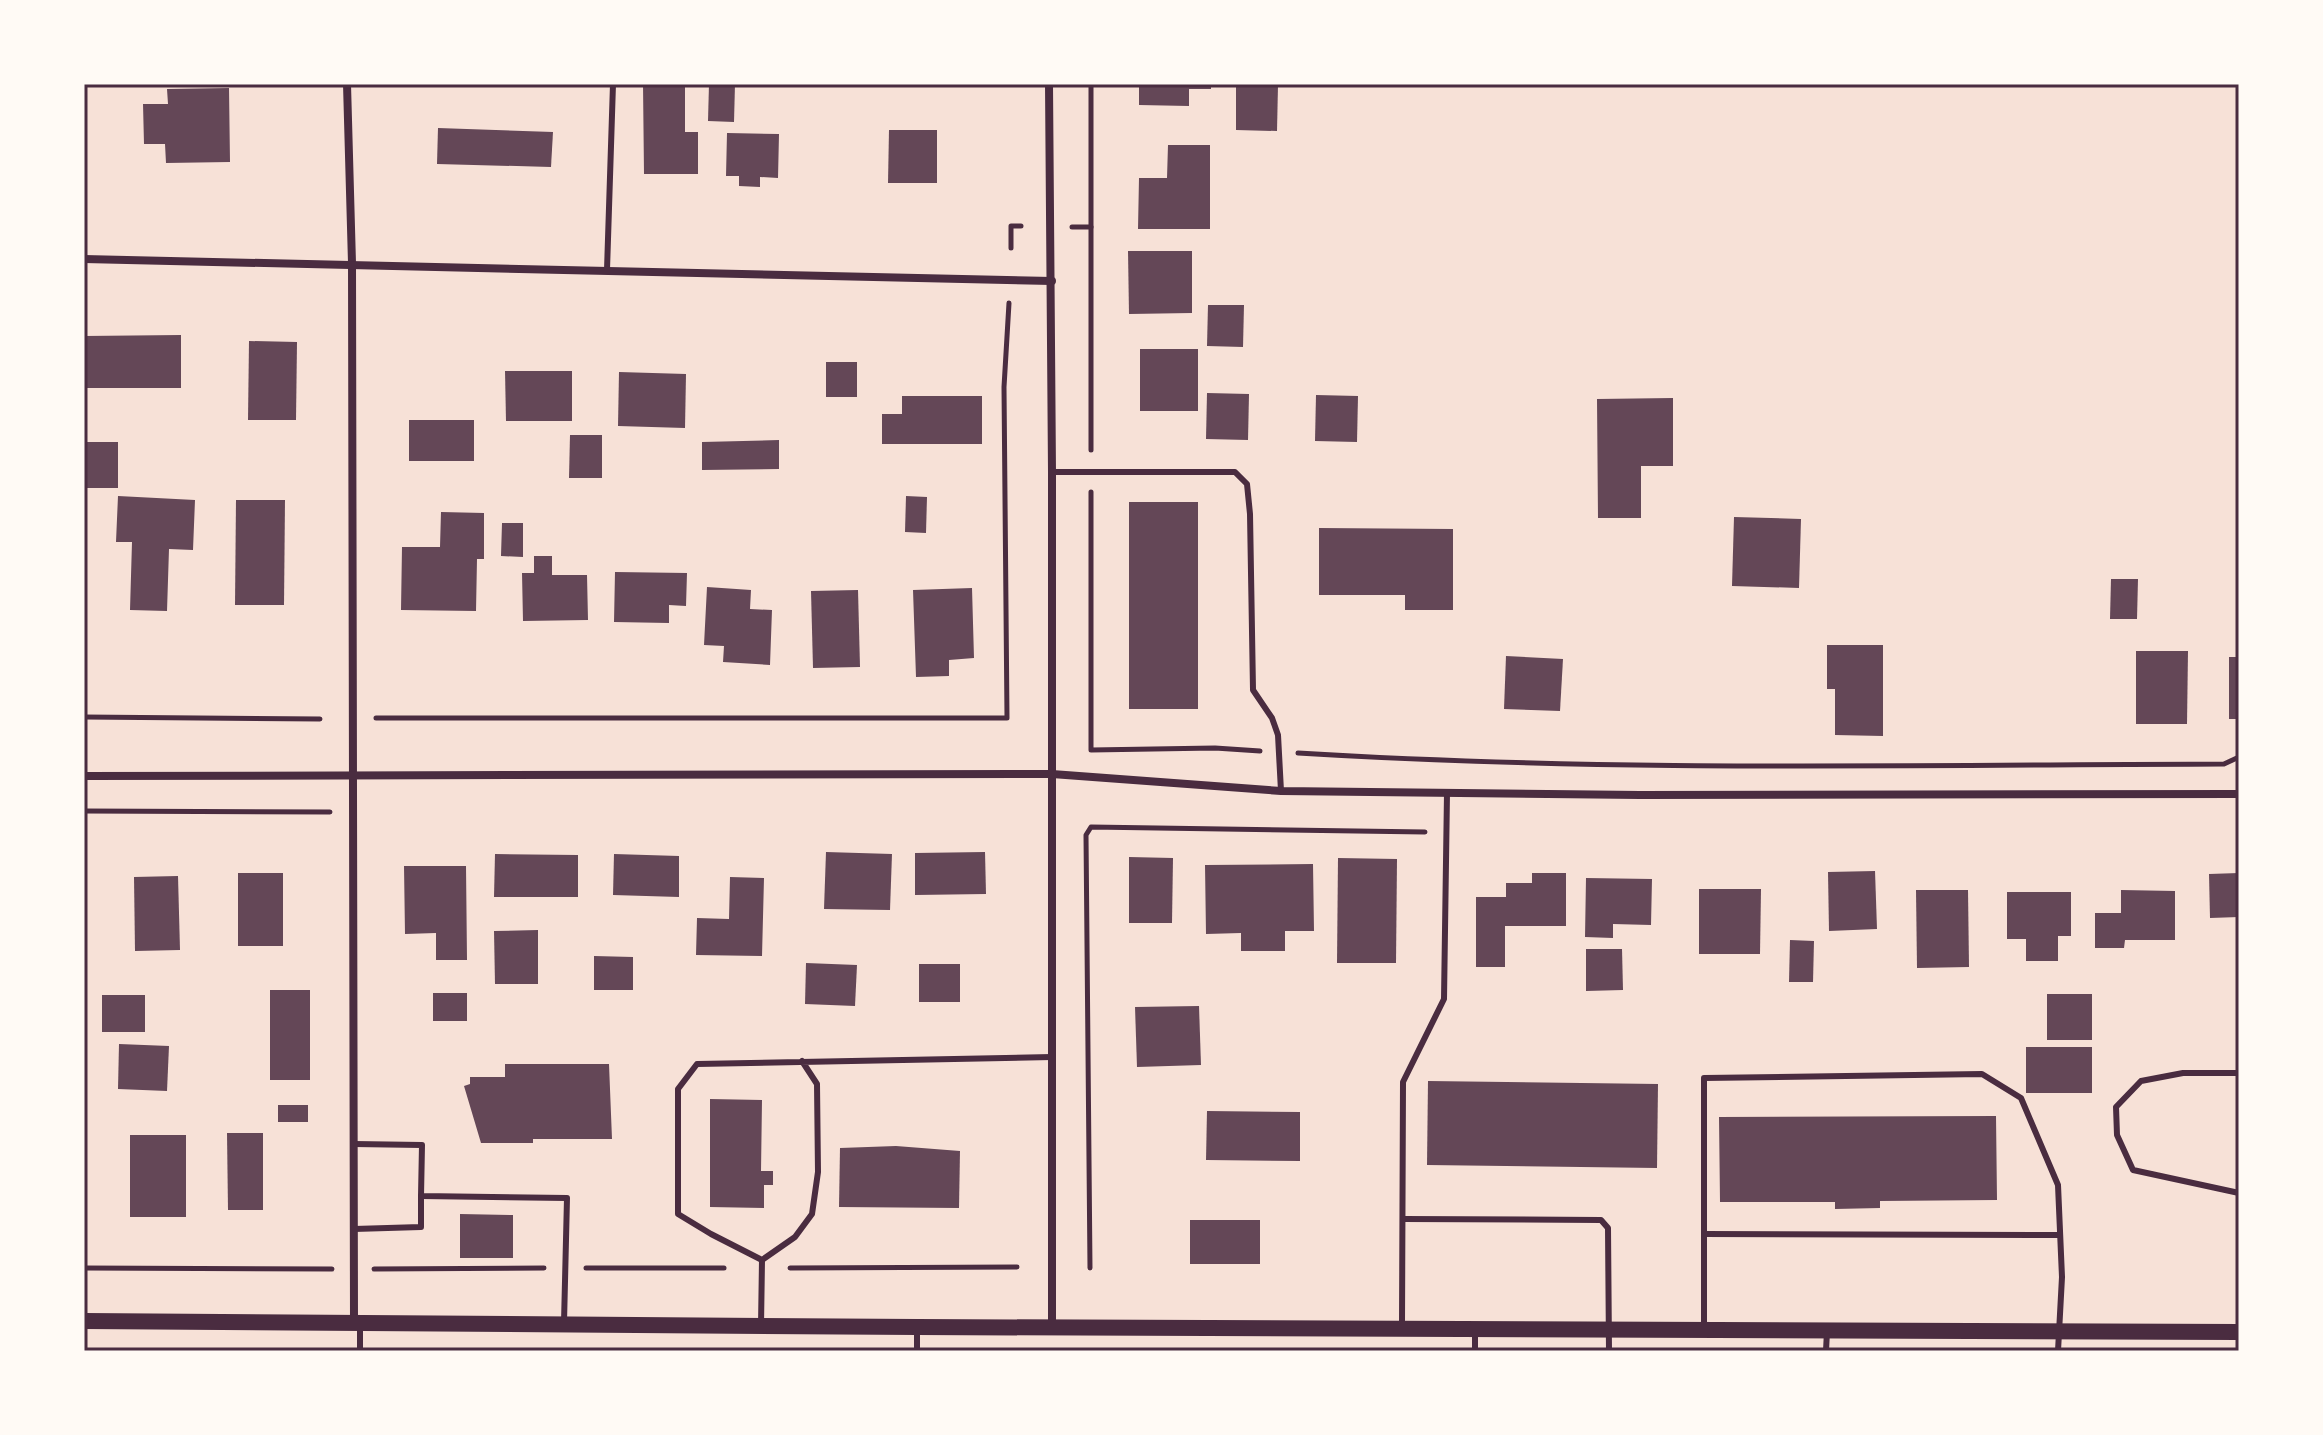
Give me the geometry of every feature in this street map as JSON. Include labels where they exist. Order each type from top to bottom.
[{"type":"main road","points":[[84,1321],[2239,1332]]},
{"type":"street","points":[[347,84],[352,263],[354,1229],[357,1322]]},
{"type":"street","points":[[1049,84],[1052,281],[1052,1328]]},
{"type":"street","points":[[84,259],[1052,281]]},
{"type":"street","points":[[84,776],[1052,774],[1281,791],[1640,795],[2239,794]]},
{"type":"lane","points":[[607,270],[613,84]]},
{"type":"lane","points":[[1052,472],[1235,472],[1247,484],[1253,690],[1272,718],[1278,735],[1281,791]]},
{"type":"lane","points":[[1402,1329],[1403,1082],[1444,999],[1447,793]]},
{"type":"lane","points":[[762,1260],[678,1214],[678,1089],[697,1064],[1052,1057]]},
{"type":"lane","points":[[762,1260],[795,1237],[812,1214],[818,1172],[817,1084],[802,1061]]},
{"type":"lane","points":[[2239,1073],[2183,1073],[2141,1081],[2116,1107],[2117,1135],[2133,1170],[2239,1193]]},
{"type":"lane","points":[[1704,1330],[1704,1078],[1982,1074],[2021,1098],[2058,1185],[2062,1277],[2058,1351]]},
{"type":"lane","points":[[354,1144],[422,1145],[421,1227],[354,1229]]},
{"type":"lane","points":[[421,1196],[567,1198],[564,1324]]},
{"type":"lane","points":[[1403,1219],[1601,1220],[1608,1228],[1609,1351]]},
{"type":"lane","points":[[1704,1234],[2060,1235]]},
{"type":"lane","points":[[761,1326],[762,1260]]},
{"type":"lane","points":[[357,1322],[360,1351]]},
{"type":"lane","points":[[917,1327],[917,1351]]},
{"type":"lane","points":[[1475,1329],[1475,1351]]},
{"type":"lane","points":[[1826,1351],[1827,1331]]},
{"type":"path","points":[[1091,84],[1091,750],[1215,748],[1394,759],[1706,766],[2224,764],[2239,757]]},
{"type":"path","points":[[1011,248],[1011,226],[1021,226]]},
{"type":"path","points":[[1071,227],[1091,227]]},
{"type":"path","points":[[375,718],[1007,718],[1004,387],[1009,299]]},
{"type":"path","points":[[84,717],[320,719]]},
{"type":"path","points":[[84,811],[330,812],[330,828]]},
{"type":"path","points":[[1090,1268],[1086,835],[1091,827],[1446,832]]},
{"type":"path","points":[[329,1253],[329,1269]]},
{"type":"building","points":[[643,84],[685,84],[685,132],[698,132],[698,174],[644,174]]},
{"type":"building","points":[[709,84],[735,84],[734,122],[708,121]]},
{"type":"building","points":[[1139,84],[1211,84],[1211,89],[1189,89],[1189,106],[1139,105]]},
{"type":"building","points":[[1236,84],[1278,85],[1277,131],[1236,130]]},
{"type":"building","points":[[229,88],[230,162],[166,163],[165,144],[144,144],[143,104],[168,104],[167,89]]},
{"type":"building","points":[[438,128],[553,132],[551,167],[437,164]]},
{"type":"building","points":[[889,130],[937,130],[937,183],[888,183]]},
{"type":"building","points":[[727,133],[779,134],[778,178],[760,177],[760,187],[739,186],[739,176],[726,176]]},
{"type":"building","points":[[1168,145],[1210,145],[1210,229],[1138,229],[1139,178],[1167,178]]},
{"type":"building","points":[[1128,251],[1192,251],[1192,313],[1129,314]]},
{"type":"building","points":[[1208,305],[1244,305],[1243,347],[1207,346]]},
{"type":"building","points":[[181,335],[181,388],[84,388],[84,336]]},
{"type":"building","points":[[249,341],[297,342],[296,420],[248,420]]},
{"type":"building","points":[[1140,349],[1198,349],[1198,411],[1140,411]]},
{"type":"building","points":[[826,362],[857,362],[857,397],[826,397]]},
{"type":"building","points":[[505,371],[572,371],[572,421],[506,421]]},
{"type":"building","points":[[619,372],[686,374],[685,428],[618,426]]},
{"type":"building","points":[[1207,393],[1249,394],[1248,440],[1206,439]]},
{"type":"building","points":[[1316,395],[1358,396],[1357,442],[1315,441]]},
{"type":"building","points":[[902,396],[982,396],[982,444],[882,444],[882,414],[902,414]]},
{"type":"building","points":[[1673,398],[1673,466],[1641,466],[1641,518],[1598,518],[1597,399]]},
{"type":"building","points":[[409,420],[474,420],[474,461],[409,461]]},
{"type":"building","points":[[570,435],[602,435],[602,478],[569,478]]},
{"type":"building","points":[[779,440],[779,469],[702,470],[702,442]]},
{"type":"building","points":[[84,442],[118,442],[118,488],[84,488]]},
{"type":"building","points":[[118,496],[195,500],[193,550],[169,549],[167,611],[130,610],[132,542],[116,542]]},
{"type":"building","points":[[906,496],[927,497],[926,533],[905,532]]},
{"type":"building","points":[[236,500],[285,500],[284,605],[235,605]]},
{"type":"building","points":[[1129,502],[1198,502],[1198,709],[1129,709]]},
{"type":"building","points":[[441,512],[484,513],[484,559],[477,559],[476,611],[401,610],[402,547],[440,547]]},
{"type":"building","points":[[1734,517],[1801,519],[1799,588],[1732,586]]},
{"type":"building","points":[[502,523],[523,523],[523,557],[501,556]]},
{"type":"building","points":[[1319,528],[1453,529],[1453,610],[1405,610],[1405,595],[1319,595]]},
{"type":"building","points":[[534,556],[552,556],[552,575],[587,575],[588,620],[523,621],[522,573],[534,573]]},
{"type":"building","points":[[615,572],[687,573],[686,606],[669,605],[669,623],[614,622]]},
{"type":"building","points":[[2111,579],[2138,579],[2137,619],[2110,619]]},
{"type":"building","points":[[707,587],[751,590],[750,609],[772,610],[770,665],[723,662],[724,646],[704,645]]},
{"type":"building","points":[[972,588],[974,658],[949,660],[949,676],[916,677],[913,590]]},
{"type":"building","points":[[858,590],[860,667],[813,668],[811,591]]},
{"type":"building","points":[[1827,645],[1883,645],[1883,736],[1835,735],[1835,689],[1827,689]]},
{"type":"building","points":[[2136,651],[2188,651],[2187,724],[2136,724]]},
{"type":"building","points":[[1506,656],[1563,659],[1560,711],[1504,709]]},
{"type":"building","points":[[2229,657],[2239,657],[2239,719],[2229,719]]},
{"type":"building","points":[[826,852],[892,854],[890,910],[824,909]]},
{"type":"building","points":[[985,852],[986,894],[915,895],[915,853]]},
{"type":"building","points":[[495,854],[578,855],[578,897],[494,897]]},
{"type":"building","points":[[614,854],[679,856],[679,897],[613,895]]},
{"type":"building","points":[[1129,857],[1173,858],[1172,923],[1129,923]]},
{"type":"building","points":[[1338,858],[1397,859],[1396,963],[1337,963]]},
{"type":"building","points":[[1313,864],[1314,931],[1285,931],[1285,951],[1241,951],[1241,933],[1206,934],[1205,865]]},
{"type":"building","points":[[404,866],[466,866],[467,960],[436,960],[436,933],[405,934]]},
{"type":"building","points":[[1875,871],[1877,929],[1829,931],[1828,872]]},
{"type":"building","points":[[238,873],[283,873],[283,946],[238,946]]},
{"type":"building","points":[[1532,873],[1566,873],[1566,926],[1505,926],[1505,967],[1476,967],[1476,897],[1506,897],[1506,883],[1532,883]]},
{"type":"building","points":[[2239,873],[2239,917],[2210,918],[2209,874]]},
{"type":"building","points":[[178,876],[180,950],[135,951],[134,877]]},
{"type":"building","points":[[730,877],[764,878],[762,956],[696,955],[697,918],[729,919]]},
{"type":"building","points":[[1586,878],[1652,879],[1651,925],[1613,924],[1613,938],[1585,937]]},
{"type":"building","points":[[1699,889],[1761,889],[1760,954],[1699,954]]},
{"type":"building","points":[[1916,890],[1968,890],[1969,967],[1917,968]]},
{"type":"building","points":[[2121,890],[2175,891],[2175,940],[2125,940],[2124,948],[2095,948],[2095,913],[2121,913]]},
{"type":"building","points":[[2007,892],[2071,892],[2071,936],[2058,936],[2058,961],[2026,961],[2026,939],[2007,939]]},
{"type":"building","points":[[538,930],[538,984],[495,984],[494,931]]},
{"type":"building","points":[[1790,940],[1814,941],[1813,982],[1789,982]]},
{"type":"building","points":[[1586,949],[1622,949],[1623,990],[1586,991]]},
{"type":"building","points":[[594,956],[633,957],[633,990],[594,990]]},
{"type":"building","points":[[806,963],[857,965],[855,1006],[805,1004]]},
{"type":"building","points":[[919,964],[960,964],[960,1002],[919,1002]]},
{"type":"building","points":[[270,990],[310,990],[310,1080],[270,1080]]},
{"type":"building","points":[[433,993],[467,993],[467,1021],[433,1021]]},
{"type":"building","points":[[2047,994],[2092,994],[2092,1040],[2047,1040]]},
{"type":"building","points":[[102,995],[145,995],[145,1032],[102,1032]]},
{"type":"building","points":[[1199,1006],[1201,1065],[1137,1067],[1135,1007]]},
{"type":"building","points":[[119,1044],[169,1046],[167,1091],[118,1089]]},
{"type":"building","points":[[2026,1047],[2092,1047],[2092,1093],[2026,1093]]},
{"type":"building","points":[[505,1064],[609,1064],[612,1139],[533,1139],[533,1143],[481,1143],[464,1086],[470,1084],[470,1077],[505,1077]]},
{"type":"building","points":[[1428,1081],[1658,1084],[1657,1168],[1427,1165]]},
{"type":"building","points":[[710,1099],[762,1100],[761,1171],[773,1171],[773,1185],[764,1185],[764,1208],[710,1207]]},
{"type":"building","points":[[278,1105],[308,1105],[308,1122],[278,1122]]},
{"type":"building","points":[[1207,1111],[1300,1112],[1300,1161],[1206,1160]]},
{"type":"building","points":[[1996,1116],[1997,1200],[1880,1201],[1880,1208],[1835,1209],[1835,1202],[1720,1202],[1719,1117]]},
{"type":"building","points":[[227,1133],[263,1133],[263,1210],[228,1210]]},
{"type":"building","points":[[130,1135],[186,1135],[186,1217],[130,1217]]},
{"type":"building","points":[[896,1146],[960,1151],[959,1208],[839,1207],[840,1148]]},
{"type":"building","points":[[460,1214],[513,1215],[513,1258],[460,1258]]},
{"type":"building","points":[[1190,1220],[1260,1220],[1260,1264],[1190,1264]]}]
